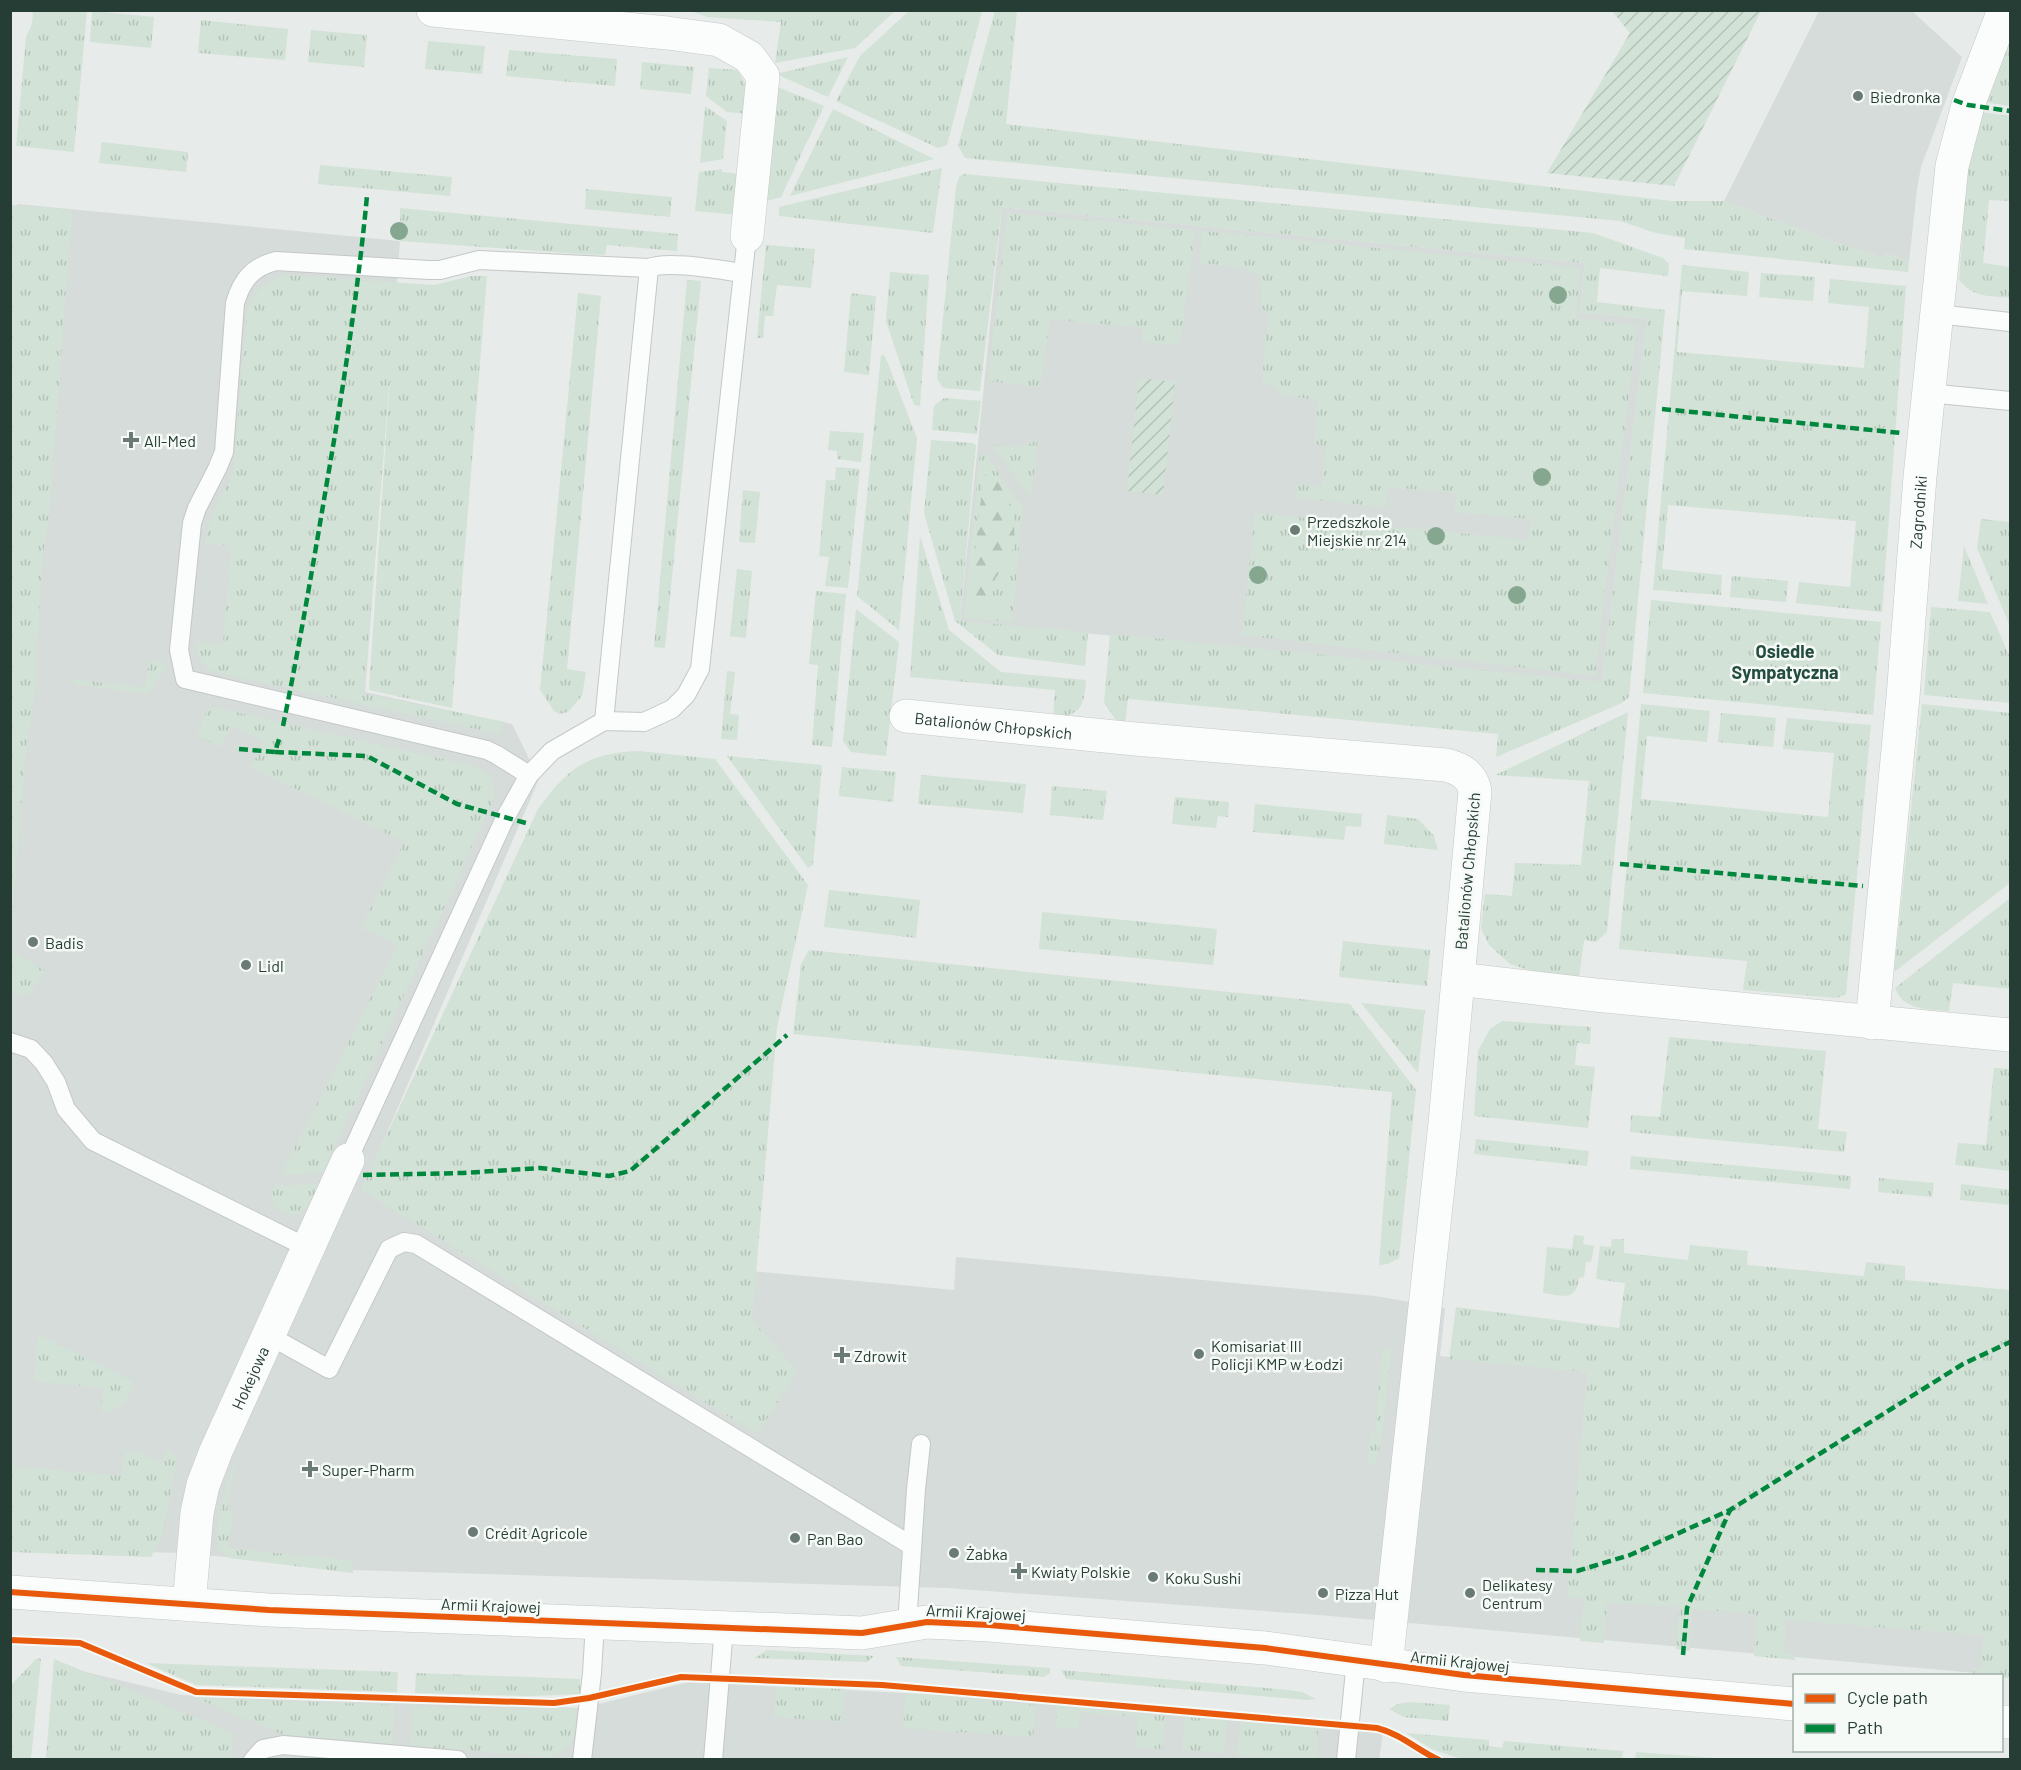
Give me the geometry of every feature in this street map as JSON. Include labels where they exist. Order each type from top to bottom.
[{"type":"street","points":[[433,10],[638,20],[719,40],[749,57],[763,76],[747,236]]},
{"type":"street","name":"Zagrodniki","points":[[1872,1023],[1903,697],[1928,393],[1952,166],[1968,105],[2004,10]]},
{"type":"street","name":"Batalionów Chłopskich","points":[[906,716],[1135,739],[1446,765],[1459,769],[1474,782],[1445,1123],[1371,1664]]},
{"type":"street","points":[[1458,979],[1872,1023],[2010,1035]]},
{"type":"street","name":"Hokejowa","points":[[189,1605],[197,1513],[203,1485],[216,1451],[348,1160]]},
{"type":"street","name":"Armii Krajowej","points":[[10,1592],[269,1610],[862,1633],[927,1622],[1000,1626],[1265,1648],[1464,1676],[1793,1704]]},
{"type":"lane","points":[[348,1160],[501,828],[529,775],[552,751],[604,721],[644,722],[672,709],[686,695],[700,669],[747,236]]},
{"type":"lane","points":[[529,775],[487,750],[185,680],[179,650],[192,523],[196,508],[224,452],[234,303],[240,288],[248,277],[262,265],[276,261],[440,270],[479,260],[649,268],[656,265],[680,266],[743,273]]},
{"type":"lane","points":[[604,721],[649,268]]},
{"type":"lane","points":[[1937,314],[2010,322]]},
{"type":"lane","points":[[1928,393],[2010,401]]},
{"type":"lane","points":[[10,1042],[30,1049],[44,1063],[56,1082],[66,1109],[93,1141],[308,1248]]},
{"type":"lane","points":[[268,1335],[329,1369],[389,1249],[404,1242],[416,1244],[912,1546]]},
{"type":"lane","points":[[907,1625],[921,1444]]},
{"type":"lane","points":[[582,1760],[595,1623]]},
{"type":"lane","points":[[713,1760],[724,1628]]},
{"type":"lane","points":[[1346,1760],[1371,1664]]},
{"type":"lane","points":[[253,1760],[263,1749],[283,1745],[458,1760]]},
{"type":"shaded area","name":"Biedronka","points":[[1819,11],[1912,11],[1962,57],[1921,167],[1909,262],[1886,253],[1884,258],[1839,244],[1724,201]]},
{"type":"shaded area","points":[[17,204],[400,241],[365,692],[512,724],[539,779],[362,1191],[752,1271],[954,1290],[956,1257],[1375,1296],[1445,1308],[1440,1356],[1588,1372],[1569,1587],[2010,1607],[2010,1676],[1319,1615],[947,1588],[355,1570],[186,1553],[11,1549],[10,272]]},
{"type":"shaded area","name":"Przedszkole Miejskie nr 214","points":[[1002,207],[1585,263],[1580,312],[1647,319],[1602,683],[960,621]]},
{"type":"shaded area","points":[[57,1665],[181,1695],[582,1708],[689,1682],[1000,1698],[1383,1733],[1379,1760],[46,1760]]},
{"type":"green space","points":[[910,10],[982,11],[947,145],[938,148],[836,101],[860,56]]},
{"type":"green space","points":[[33,11],[87,11],[74,152],[16,146],[26,37],[32,24]]},
{"type":"green space","points":[[92,11],[154,17],[151,48],[90,42]]},
{"type":"green space","points":[[691,11],[895,11],[855,48],[775,63],[781,22],[707,17]]},
{"type":"green space","points":[[995,11],[1017,11],[1006,124],[1672,201],[1724,201],[1839,244],[1884,258],[1886,253],[1909,262],[1908,272],[1684,249],[1685,238],[1656,233],[1620,221],[965,158],[958,146]]},
{"type":"green space","points":[[1612,11],[1761,11],[1674,186],[1547,173],[1630,33]]},
{"type":"green space","points":[[201,20],[288,29],[285,60],[198,53]]},
{"type":"green space","points":[[2010,29],[2010,106],[1983,102]]},
{"type":"green space","points":[[311,30],[367,35],[364,67],[308,62]]},
{"type":"green space","points":[[428,41],[485,46],[482,74],[425,69]]},
{"type":"green space","points":[[509,50],[617,59],[615,86],[506,76]]},
{"type":"green space","points":[[848,57],[828,97],[776,74]]},
{"type":"green space","points":[[642,62],[694,67],[691,94],[640,89]]},
{"type":"green space","points":[[709,68],[737,70],[746,85],[747,114],[727,112],[706,96]]},
{"type":"green space","points":[[775,86],[824,106],[781,197],[763,202]]},
{"type":"green space","points":[[705,106],[727,121],[723,159],[700,163]]},
{"type":"green space","points":[[833,109],[934,159],[790,196]]},
{"type":"green space","points":[[1980,112],[2010,116],[2010,201],[1989,200],[1983,263],[2010,267],[2010,298],[1977,293],[1959,280],[1969,148]]},
{"type":"green space","points":[[102,142],[188,152],[186,172],[99,163]]},
{"type":"green space","points":[[320,165],[452,177],[450,196],[318,184]]},
{"type":"green space","points":[[942,168],[933,233],[779,216],[779,207]]},
{"type":"green space","points":[[722,169],[722,172],[741,174],[738,215],[695,211],[699,172]]},
{"type":"green space","points":[[964,174],[1593,233],[1663,258],[1669,264],[1668,276],[1600,268],[1597,302],[1665,310],[1629,697],[1622,703],[1496,757],[1498,734],[1128,699],[1125,725],[1115,719],[1104,703],[1110,634],[1602,682],[1647,319],[1580,312],[1585,263],[1002,207],[980,391],[943,388],[937,379],[956,187],[959,177]]},
{"type":"green space","points":[[586,189],[672,197],[670,217],[585,209]]},
{"type":"green space","points":[[12,205],[72,210],[49,516],[43,553],[35,674],[37,677],[25,759],[11,931],[10,223]]},
{"type":"green space","points":[[400,208],[678,234],[677,251],[607,245],[605,255],[400,241]]},
{"type":"green space","points":[[1007,213],[1195,230],[1180,345],[1142,342],[1143,328],[1050,319],[1040,387],[988,381]]},
{"type":"green space","points":[[1202,231],[1580,268],[1576,318],[1637,326],[1595,676],[1242,635],[1255,513],[1528,540],[1531,519],[1454,512],[1457,493],[1389,487],[1385,507],[1296,498],[1296,484],[1322,487],[1326,446],[1314,444],[1318,401],[1278,393],[1278,387],[1262,382],[1268,312],[1261,308],[1261,276],[1243,267],[1200,263]]},
{"type":"green space","points":[[766,245],[815,249],[811,288],[777,285],[773,316],[765,316],[763,338],[757,338]]},
{"type":"green space","points":[[1682,265],[1749,272],[1747,296],[1682,291],[1677,352],[1864,368],[1869,307],[1828,303],[1830,279],[1906,286],[1882,612],[1796,603],[1799,582],[1850,587],[1856,521],[1668,505],[1662,569],[1722,575],[1721,595],[1653,590]]},
{"type":"green space","points":[[890,272],[929,275],[920,406],[914,405],[886,321]]},
{"type":"green space","points":[[1761,273],[1815,277],[1813,301],[1759,297]]},
{"type":"green space","points":[[283,275],[434,285],[471,276],[487,276],[452,708],[369,690],[391,362],[364,694],[505,722],[500,734],[218,673],[208,668],[200,658],[196,642],[223,644],[231,546],[205,543],[210,518],[233,474],[247,311],[260,288]]},
{"type":"green space","points":[[687,280],[701,281],[665,648],[654,647]]},
{"type":"green space","points":[[578,293],[601,296],[567,669],[586,672],[582,696],[568,712],[560,714],[554,711],[540,690]]},
{"type":"green space","points":[[851,293],[876,296],[869,375],[844,372]]},
{"type":"green space","points":[[881,355],[885,356],[917,438],[899,630],[857,596]]},
{"type":"green space","points":[[1139,378],[1175,382],[1163,495],[1127,491]]},
{"type":"green space","points":[[944,398],[981,401],[977,434],[932,430],[934,406]]},
{"type":"green space","points":[[830,431],[864,433],[861,462],[837,459],[837,451],[828,450]]},
{"type":"green space","points":[[1038,437],[1031,497],[992,445],[1011,447],[1029,445]]},
{"type":"green space","points":[[931,440],[976,445],[960,621],[1088,632],[1085,666],[998,655],[955,621],[924,513]]},
{"type":"green space","points":[[980,453],[986,454],[1023,507],[1012,622],[964,618]]},
{"type":"green space","points":[[836,467],[860,469],[848,588],[825,586],[829,557],[819,556],[826,480],[835,480]]},
{"type":"green space","points":[[986,473],[1002,485],[1011,504],[1015,547],[1003,559],[1002,569],[995,579],[990,608],[984,615],[972,610],[969,605],[983,481]]},
{"type":"green space","points":[[743,490],[760,492],[755,543],[739,542]]},
{"type":"green space","points":[[1981,519],[2010,522],[2010,626],[1977,548]]},
{"type":"green space","points":[[920,536],[949,630],[1001,672],[1086,680],[1082,703],[1075,712],[1053,718],[1055,690],[910,677]]},
{"type":"green space","points":[[1964,546],[1988,604],[1958,601]]},
{"type":"green space","points":[[737,569],[752,571],[746,638],[730,636]]},
{"type":"green space","points":[[1732,576],[1788,581],[1786,602],[1730,597]]},
{"type":"green space","points":[[816,591],[846,594],[832,747],[812,745],[818,665],[809,664]]},
{"type":"green space","points":[[1651,600],[1881,622],[1873,715],[1643,693]]},
{"type":"green space","points":[[1931,607],[1990,612],[2010,657],[2010,703],[1924,695]]},
{"type":"green space","points":[[856,609],[899,642],[886,756],[851,752],[843,741]]},
{"type":"green space","points":[[149,661],[161,662],[167,666],[147,694],[74,684],[72,679],[145,688]]},
{"type":"green space","points":[[727,671],[735,672],[730,714],[739,715],[737,740],[721,739]]},
{"type":"green space","points":[[1641,704],[1710,711],[1707,742],[1647,736],[1641,799],[1828,817],[1834,753],[1783,749],[1787,718],[1871,725],[1846,994],[1837,998],[1743,990],[1747,961],[1619,949]]},
{"type":"green space","points":[[1922,704],[2010,713],[2010,883],[1894,972]]},
{"type":"green space","points":[[209,706],[469,765],[486,772],[492,780],[494,798],[323,1172],[280,1176],[398,945],[361,928],[404,842],[251,767],[264,741],[232,726],[221,747],[197,736]]},
{"type":"green space","points":[[1628,712],[1607,932],[1596,942],[1584,940],[1579,978],[1528,970],[1510,964],[1489,945],[1481,928],[1485,894],[1512,896],[1515,863],[1581,865],[1589,781],[1495,775]]},
{"type":"green space","points":[[1721,713],[1776,718],[1773,747],[1718,742]]},
{"type":"green space","points":[[639,751],[715,759],[808,885],[777,1027],[752,1320],[797,1371],[758,1433],[361,1190],[538,809],[559,783],[580,765],[606,755]]},
{"type":"green space","points":[[727,756],[822,765],[813,865],[808,868]]},
{"type":"green space","points":[[842,767],[896,772],[893,802],[839,796]]},
{"type":"green space","points":[[921,775],[1026,784],[1023,813],[918,804]]},
{"type":"green space","points":[[1052,786],[1107,791],[1103,820],[1050,815]]},
{"type":"green space","points":[[1175,797],[1229,802],[1228,817],[1218,816],[1216,828],[1172,824]]},
{"type":"green space","points":[[1255,804],[1362,814],[1361,827],[1346,826],[1344,840],[1253,832]]},
{"type":"green space","points":[[1387,815],[1418,819],[1434,836],[1438,850],[1384,844]]},
{"type":"green space","points":[[829,890],[920,900],[916,938],[824,927]]},
{"type":"green space","points":[[2010,898],[2010,989],[1953,983],[1949,1011],[1911,1005],[1899,996],[1895,988]]},
{"type":"green space","points":[[1042,912],[1217,929],[1213,965],[1039,949]]},
{"type":"green space","points":[[1343,941],[1430,950],[1427,986],[1339,977]]},
{"type":"green space","points":[[10,950],[45,971],[28,995],[11,993]]},
{"type":"green space","points":[[809,950],[1350,1004],[1416,1090],[1399,1258],[1388,1264],[1379,1265],[1392,1092],[793,1034],[801,964]]},
{"type":"green space","points":[[1361,1003],[1425,1010],[1418,1073]]},
{"type":"green space","points":[[1502,1021],[1591,1027],[1590,1044],[1577,1043],[1575,1065],[1595,1067],[1588,1128],[1474,1116],[1478,1051],[1490,1029]]},
{"type":"green space","points":[[1669,1037],[1826,1051],[1818,1129],[1847,1132],[1844,1152],[1630,1132],[1631,1115],[1660,1117]]},
{"type":"green space","points":[[1994,1068],[2010,1069],[2010,1171],[1955,1165],[1958,1143],[1986,1145]]},
{"type":"green space","points":[[1476,1139],[1589,1151],[1587,1166],[1474,1154]]},
{"type":"green space","points":[[1631,1156],[1851,1176],[1850,1189],[1630,1169]]},
{"type":"green space","points":[[1879,1178],[1934,1183],[1932,1197],[1878,1192]]},
{"type":"green space","points":[[319,1184],[309,1205],[294,1214],[281,1212],[273,1201],[272,1194],[275,1186]]},
{"type":"green space","points":[[1961,1184],[2010,1190],[2010,1205],[1960,1200]]},
{"type":"green space","points":[[1574,1235],[1584,1236],[1583,1244],[1594,1246],[1591,1262],[1586,1262],[1584,1277],[1579,1278],[1575,1291],[1567,1296],[1543,1293],[1547,1247],[1572,1249]]},
{"type":"green space","points":[[1612,1239],[1624,1239],[1624,1253],[1688,1260],[1690,1245],[1748,1251],[1747,1265],[1864,1276],[1866,1262],[1905,1266],[1905,1280],[2010,1290],[2010,1678],[2003,1678],[2003,1674],[1973,1674],[1974,1669],[1981,1669],[1983,1635],[1786,1620],[1784,1654],[1795,1654],[1795,1660],[1754,1656],[1756,1614],[1693,1609],[1690,1651],[1676,1649],[1679,1607],[1607,1602],[1604,1643],[1580,1641],[1584,1599],[1567,1598],[1588,1372],[1449,1359],[1456,1307],[1619,1328],[1625,1283],[1596,1279],[1600,1246],[1611,1247]]},
{"type":"green space","points":[[38,1335],[133,1382],[123,1404],[101,1413],[103,1388],[34,1381]]},
{"type":"green space","points":[[1382,1348],[1391,1350],[1382,1436],[1375,1465],[1368,1465],[1370,1433],[1375,1433]]},
{"type":"green space","points":[[169,1448],[177,1458],[162,1537],[151,1557],[11,1552],[11,1466],[121,1476],[125,1451],[139,1453],[161,1463]]},
{"type":"green space","points":[[235,1461],[227,1510],[233,1511],[228,1548],[353,1561],[353,1573],[229,1558],[222,1552],[219,1543],[219,1520]]},
{"type":"green space","points":[[767,1650],[874,1656],[867,1662],[754,1658]]},
{"type":"green space","points":[[896,1657],[1050,1668],[1050,1673],[1044,1677],[901,1666]]},
{"type":"green space","points":[[37,1658],[41,1659],[31,1759],[11,1759],[11,1685]]},
{"type":"green space","points":[[54,1659],[233,1733],[231,1759],[46,1759]]},
{"type":"green space","points":[[146,1663],[398,1672],[397,1692],[196,1685]]},
{"type":"green space","points":[[1061,1670],[1288,1690],[1302,1692],[1316,1699],[1066,1679]]},
{"type":"green space","points":[[416,1673],[580,1679],[580,1694],[530,1696],[415,1693]]},
{"type":"green space","points":[[776,1687],[845,1689],[842,1722],[774,1717]]},
{"type":"green space","points":[[906,1693],[1036,1705],[1033,1737],[903,1728]]},
{"type":"green space","points":[[196,1698],[395,1705],[392,1744],[281,1734]]},
{"type":"green space","points":[[1409,1702],[1450,1705],[1448,1721],[1404,1717],[1389,1709]]},
{"type":"green space","points":[[413,1706],[529,1710],[577,1708],[575,1731],[571,1743],[560,1753],[551,1757],[410,1746]]},
{"type":"green space","points":[[1057,1706],[1166,1716],[1163,1749],[1135,1747],[1138,1717],[1080,1712],[1078,1729],[1055,1728]]},
{"type":"green space","points":[[1185,1717],[1227,1720],[1224,1753],[1182,1750]]},
{"type":"green space","points":[[1240,1722],[1318,1729],[1317,1756],[1309,1759],[1289,1760],[1237,1755]]},
{"type":"green space","points":[[1406,1733],[1489,1740],[1489,1746],[1502,1748],[1504,1741],[1623,1751],[1622,1759],[1462,1759],[1432,1749]]},
{"type":"green space","points":[[1636,1752],[1729,1759],[1635,1759]]},
{"type":"marked path","points":[[1954,100],[1968,105],[2010,111]]},
{"type":"marked path","points":[[283,726],[340,406],[367,196]]},
{"type":"marked path","points":[[1662,409],[1901,433]]},
{"type":"marked path","points":[[239,749],[275,752],[280,736]]},
{"type":"marked path","points":[[275,752],[367,756],[457,804],[526,823]]},
{"type":"marked path","points":[[1620,864],[1863,886]]},
{"type":"marked path","points":[[363,1175],[463,1173],[540,1168],[609,1176],[630,1171],[787,1035]]},
{"type":"marked path","points":[[1536,1570],[1577,1571],[1630,1555],[1730,1510],[1963,1364],[2010,1342]]},
{"type":"marked path","points":[[1683,1655],[1687,1608],[1730,1510]]},
{"type":"cycle path","points":[[10,1592],[269,1610],[862,1633],[927,1622],[989,1625],[1265,1648],[1464,1675],[1793,1704]]},
{"type":"cycle path","points":[[10,1640],[80,1643],[196,1692],[554,1703],[589,1698],[681,1677],[882,1685],[1377,1728],[1394,1734],[1439,1760]]},
{"type":"place","name":"Biedronka","points":[[1858,96]]},
{"type":"place","name":"All-Med","points":[[131,440]]},
{"type":"place","name":"Przedszkole Miejskie nr 214","points":[[1295,530]]},
{"type":"place","name":"Badis","points":[[33,942]]},
{"type":"place","name":"Lidl","points":[[246,965]]},
{"type":"place","name":"Komisariat III Policji KMP w Łodzi","points":[[1199,1354]]},
{"type":"place","name":"Zdrowit","points":[[842,1355]]},
{"type":"place","name":"Super-Pharm","points":[[310,1469]]},
{"type":"place","name":"Crédit Agricole","points":[[473,1532]]},
{"type":"place","name":"Pan Bao","points":[[795,1538]]},
{"type":"place","name":"Żabka","points":[[954,1553]]},
{"type":"place","name":"Kwiaty Polskie","points":[[1019,1571]]},
{"type":"place","name":"Koku Sushi","points":[[1153,1577]]},
{"type":"place","name":"Pizza Hut","points":[[1323,1593]]},
{"type":"place","name":"Delikatesy Centrum","points":[[1470,1593]]},
{"type":"district","name":"Osiedle Sympatyczna","points":[[1785,661]]}]
